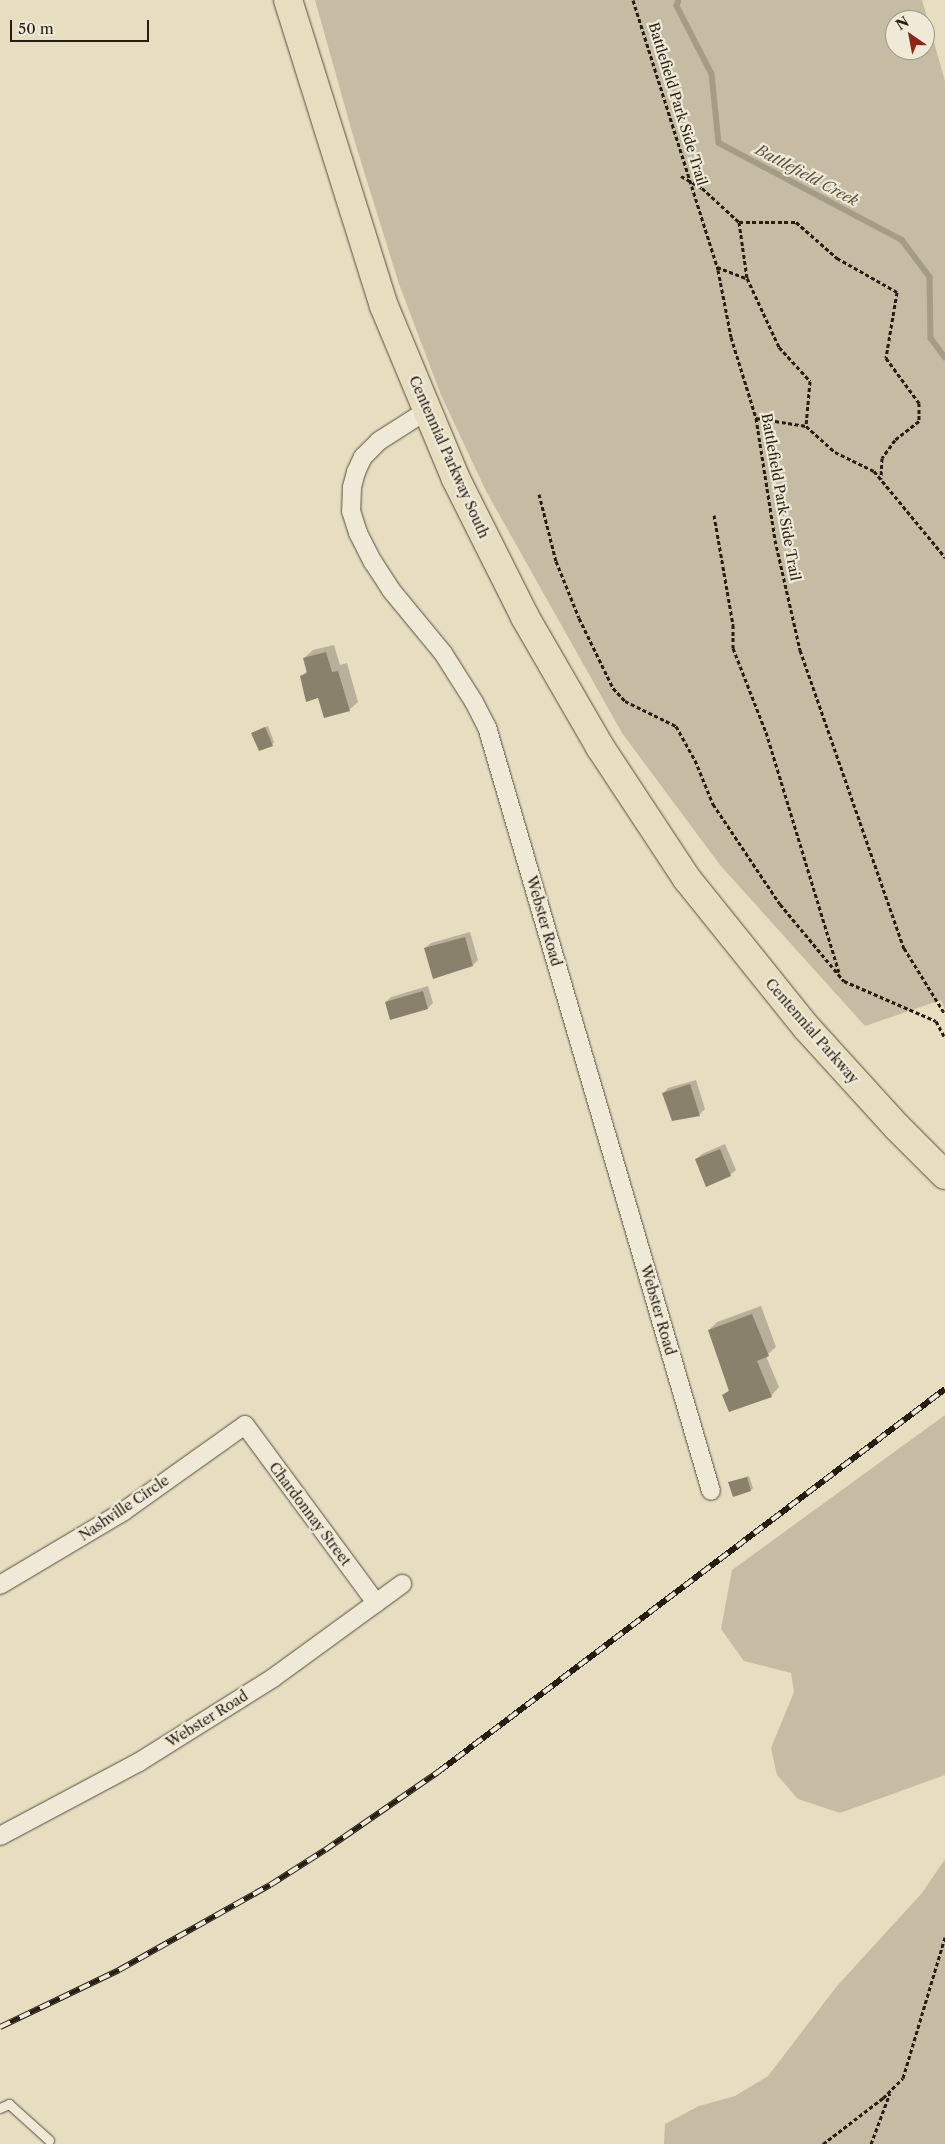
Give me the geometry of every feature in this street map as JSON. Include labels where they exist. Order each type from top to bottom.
[{"type":"main road","name":"Centennial Parkway South","points":[[288,0],[384,306],[426,411],[456,479],[525,617],[600,747],[687,878]]},
{"type":"main road","name":"Centennial Parkway","points":[[687,878],[806,1027],[897,1128],[945,1175]]},
{"type":"street","name":"Webster Road","points":[[426,411],[379,441],[363,458],[356,472],[352,487],[351,511],[358,533],[373,562],[391,590],[444,653],[487,727],[711,1491]]},
{"type":"street","name":"Nashville Circle","points":[[0,1585],[124,1510],[244,1425]]},
{"type":"street","name":"Chardonnay Street","points":[[244,1425],[376,1603]]},
{"type":"street","name":"Webster Road","points":[[0,1836],[139,1762],[273,1678],[402,1584]]},
{"type":"lane","points":[[0,2108],[9,2104],[49,2140]]},
{"type":"path","name":"Battlefield Park Side Trail","points":[[632,0],[717,267],[731,337],[756,418],[775,540],[800,650],[904,948],[945,1014]]},
{"type":"path","points":[[681,176],[702,188],[739,222],[747,278],[779,348],[810,381],[806,426]]},
{"type":"path","points":[[739,222],[796,222],[837,258],[897,292],[886,358],[919,403],[918,421],[895,440],[882,458],[881,479]]},
{"type":"path","points":[[717,267],[747,278]]},
{"type":"path","points":[[756,418],[806,426],[835,452],[874,471],[945,557]]},
{"type":"path","points":[[539,494],[556,562],[579,618],[613,688],[624,701],[676,726],[695,760],[713,804],[780,904],[844,981],[936,1021],[945,1038]]},
{"type":"path","points":[[714,514],[733,625],[733,648],[766,732],[840,976]]},
{"type":"path","points":[[823,2144],[891,2090],[903,2078],[945,1937]]},
{"type":"path","points":[[871,2144],[891,2090]]},
{"type":"shaded area","points":[[315,0],[922,0],[925,10],[885,10],[885,60],[935,60],[935,46],[945,81],[945,1010],[941,1000],[865,1026],[720,865],[622,733],[486,491],[441,395],[399,284],[354,139]]},
{"type":"shaded area","points":[[945,1415],[945,1775],[840,1813],[798,1799],[777,1775],[771,1748],[794,1692],[791,1673],[744,1661],[721,1629],[732,1570]]},
{"type":"shaded area","points":[[945,1859],[945,2144],[664,2144],[665,2124],[699,2106],[735,2096],[768,2076],[837,1986],[922,1893]]},
{"type":"building","points":[[326,652],[332,672],[338,671],[350,711],[324,718],[318,698],[306,702],[300,676],[307,673],[303,658]]},
{"type":"building","points":[[265,727],[273,746],[259,751],[251,733]]},
{"type":"building","points":[[465,937],[473,966],[433,979],[424,948]]},
{"type":"building","points":[[423,991],[428,1009],[390,1020],[385,1002]]},
{"type":"building","points":[[690,1084],[700,1116],[672,1121],[662,1093]]},
{"type":"building","points":[[720,1149],[731,1176],[706,1187],[695,1159]]},
{"type":"building","points":[[752,1314],[769,1356],[757,1361],[772,1397],[729,1412],[722,1395],[729,1391],[708,1330]]},
{"type":"building","points":[[747,1477],[751,1491],[733,1497],[728,1482]]},
{"type":"waterway","name":"Battlefield Creek","points":[[679,0],[677,6],[712,74],[719,143],[902,240],[930,277],[931,338],[945,357]]},
{"type":"railway","points":[[0,2027],[119,1970],[270,1885],[325,1850],[438,1772],[945,1389]]}]
